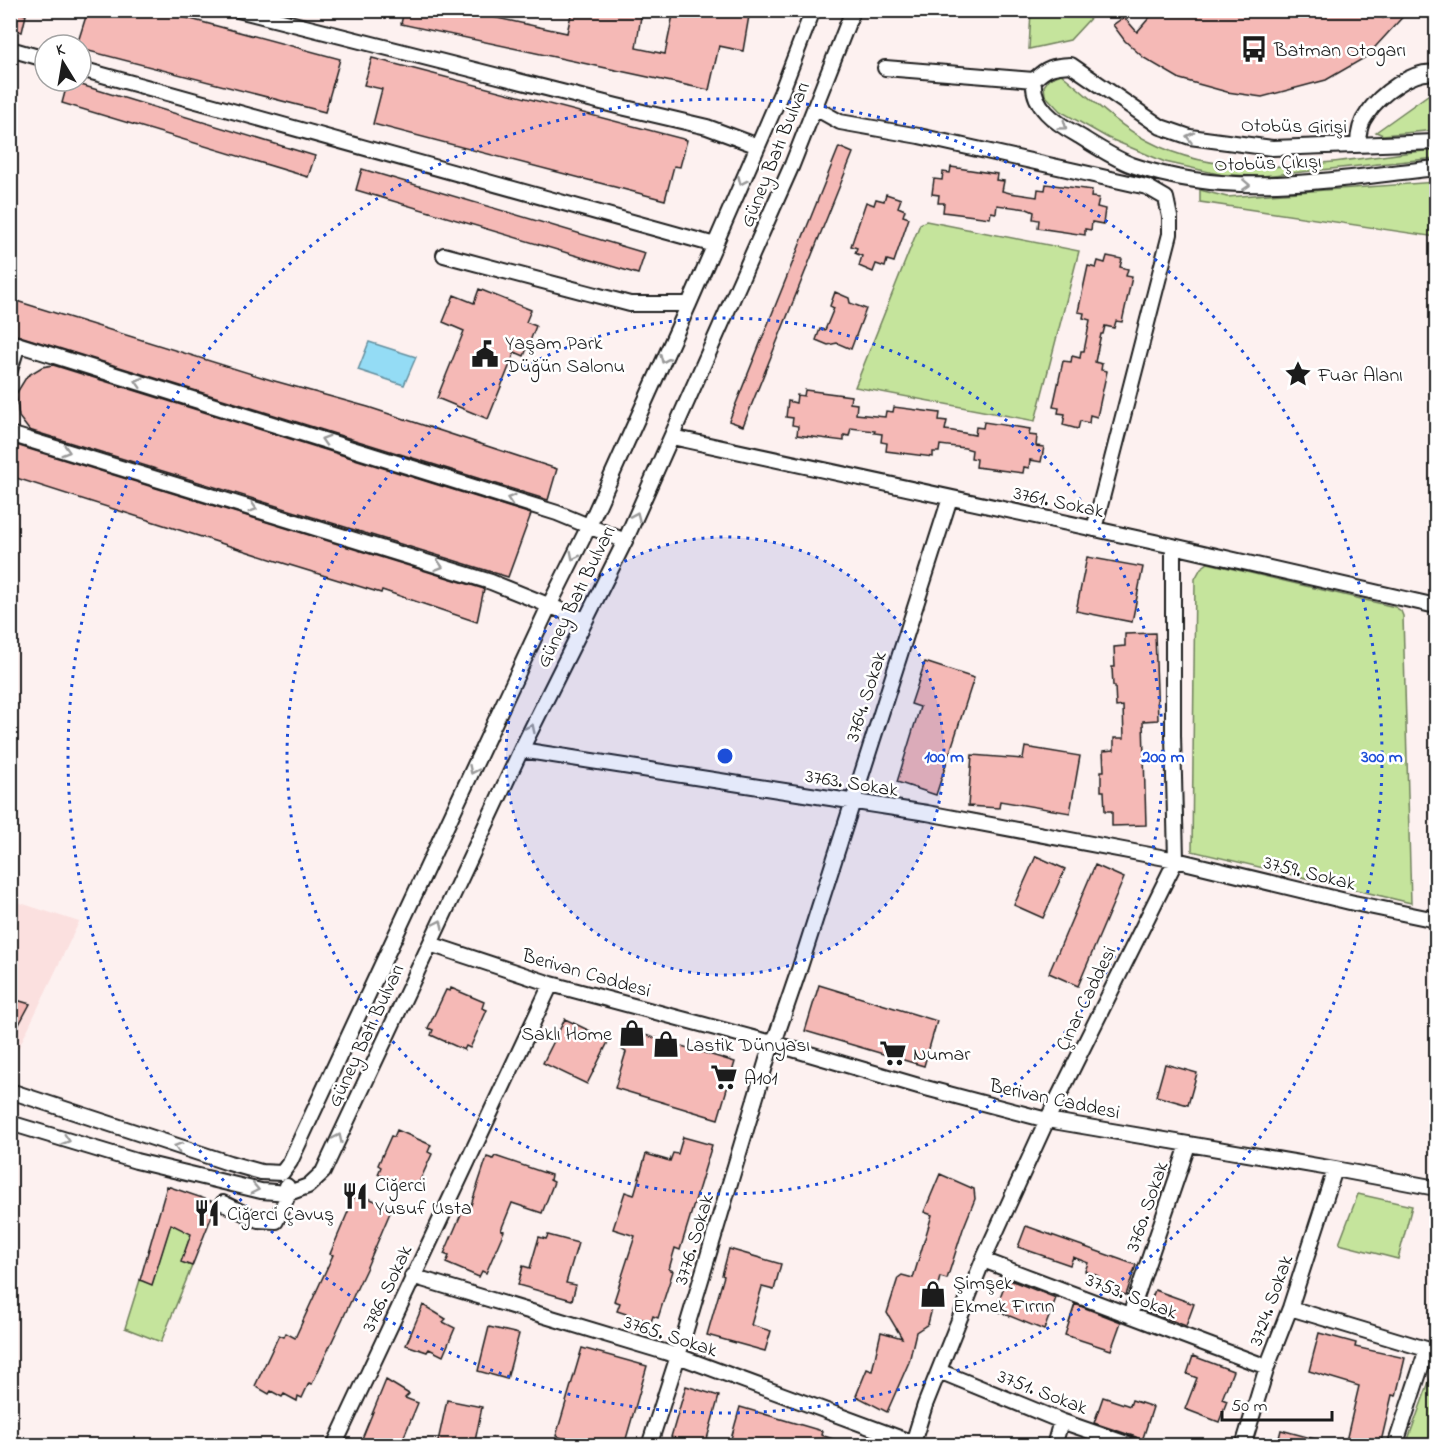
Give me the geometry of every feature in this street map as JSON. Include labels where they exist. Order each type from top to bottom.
[{"type":"street","points":[[238,10],[707,127],[758,146]]},
{"type":"street","name":"Güney Batı Bulvarı","points":[[286,1167],[549,606],[589,526],[758,146],[813,10]]},
{"type":"street","name":"Güney Batı Bulvarı","points":[[290,1193],[308,1186],[323,1172],[520,750],[625,541],[788,176],[853,10]]},
{"type":"street","points":[[10,49],[33,56]]},
{"type":"street","name":"Otobüs Girişi","points":[[1034,80],[1044,69],[1071,65],[1161,127],[1190,138],[1272,148],[1437,142]]},
{"type":"street","points":[[885,68],[1034,80]]},
{"type":"street","points":[[93,72],[715,245]]},
{"type":"street","points":[[1358,145],[1362,123],[1373,106],[1405,79],[1422,73],[1437,73]]},
{"type":"street","name":"Otobüs Çıkışı","points":[[1034,80],[1035,99],[1049,116],[1071,132],[1131,164],[1186,179],[1205,183],[1258,186],[1437,168]]},
{"type":"street","points":[[815,108],[840,122],[919,136],[1147,187],[1166,198],[1170,217],[1170,234],[1094,529]]},
{"type":"street","points":[[444,255],[630,304],[688,304]]},
{"type":"street","points":[[10,370],[14,343],[557,513],[625,541]]},
{"type":"street","points":[[10,434],[491,582],[585,620]]},
{"type":"street","name":"3761. Sokak","points":[[672,437],[1437,606]]},
{"type":"street","name":"3764. Sokak","points":[[772,1043],[792,989],[950,498]]},
{"type":"street","name":"Çınar Caddesi","points":[[912,1444],[983,1260],[1047,1120],[1176,860],[1173,735],[1173,546]]},
{"type":"street","name":"3763. Sokak","points":[[520,750],[927,813],[1176,860]]},
{"type":"street","name":"3759. Sokak","points":[[1176,860],[1354,903],[1437,920]]},
{"type":"street","name":"Berivan Caddesi","points":[[430,944],[550,984],[1047,1120],[1335,1168],[1437,1188]]},
{"type":"street","name":"3786. Sokak","points":[[334,1446],[550,984]]},
{"type":"street","name":"3776. Sokak","points":[[649,1446],[772,1043]]},
{"type":"street","points":[[10,1091],[261,1172],[286,1167],[290,1193],[276,1221],[258,1220],[223,1203]]},
{"type":"street","points":[[10,1123],[148,1164],[261,1191],[290,1193]]},
{"type":"street","name":"3760. Sokak","points":[[1130,1315],[1188,1145]]},
{"type":"street","name":"3724. Sokak","points":[[1243,1446],[1267,1367],[1290,1308],[1335,1168]]},
{"type":"street","name":"3753. Sokak","points":[[983,1260],[1267,1367]]},
{"type":"street","name":"3765. Sokak","points":[[412,1276],[678,1356],[912,1444]]},
{"type":"street","points":[[1290,1308],[1432,1351],[1395,1446]]},
{"type":"street","name":"3751. Sokak","points":[[939,1371],[1061,1421],[1133,1446]]},
{"type":"street","points":[[1054,1446],[1061,1421]]},
{"type":"shaded area","points":[[11,900],[79,922],[11,1064]]},
{"type":"green space","points":[[1031,10],[1097,11],[1070,40],[1029,49]]},
{"type":"green space","points":[[1061,74],[1113,118],[1148,141],[1182,155],[1217,163],[1290,166],[1436,150],[1436,158],[1262,176],[1223,175],[1165,162],[1108,138],[1060,111],[1045,95],[1044,86],[1049,79]]},
{"type":"green space","points":[[1436,94],[1436,130],[1383,135],[1376,132],[1428,95]]},
{"type":"green space","points":[[1436,182],[1436,237],[1200,202],[1200,190],[1227,197]]},
{"type":"green space","points":[[926,221],[1079,251],[1035,421],[855,387],[920,224]]},
{"type":"green space","points":[[1208,563],[1395,607],[1401,611],[1403,616],[1411,903],[1192,851],[1195,579],[1201,568]]},
{"type":"green space","points":[[1358,1194],[1412,1206],[1398,1259],[1339,1244]]},
{"type":"green space","points":[[172,1219],[191,1234],[182,1261],[192,1266],[161,1342],[125,1328],[140,1280],[152,1284]]},
{"type":"green space","points":[[1434,1368],[1436,1369],[1436,1445],[1406,1445]]},
{"type":"water","points":[[369,342],[416,357],[404,385],[358,370]]},
{"type":"building","points":[[10,10],[26,15],[22,32],[10,29]]},
{"type":"building","points":[[88,10],[157,10],[340,59],[325,112],[93,52],[93,33],[81,33]]},
{"type":"building","points":[[404,10],[460,10],[567,33],[572,10],[642,10],[636,48],[665,54],[674,10],[750,10],[743,51],[719,46],[709,90],[401,24]]},
{"type":"building","name":"Batman Otogarı","points":[[1156,10],[1375,10],[1383,18],[1389,10],[1409,10],[1366,57],[1326,80],[1262,97],[1227,92],[1180,79],[1144,58],[1125,41],[1113,25],[1124,17],[1137,32]]},
{"type":"building","points":[[372,58],[687,140],[680,167],[674,166],[665,200],[373,124],[382,89],[364,85]]},
{"type":"building","points":[[93,89],[315,156],[308,177],[62,103],[65,93],[93,93]]},
{"type":"building","points":[[839,147],[853,153],[743,426],[729,421]]},
{"type":"building","points":[[951,167],[997,174],[996,180],[1004,181],[1002,191],[1010,193],[1037,197],[1038,189],[1045,190],[1046,184],[1092,190],[1091,197],[1099,198],[1097,207],[1105,209],[1103,224],[1092,222],[1091,230],[1085,229],[1085,235],[1038,228],[1039,220],[1033,219],[1034,212],[1027,209],[997,205],[996,213],[991,212],[990,218],[943,212],[944,203],[938,203],[939,195],[932,194],[934,179],[942,180],[943,172],[950,173]]},
{"type":"building","points":[[362,169],[645,253],[638,274],[356,190]]},
{"type":"building","points":[[886,194],[901,199],[898,207],[905,210],[903,216],[909,218],[894,262],[887,260],[885,267],[876,264],[873,272],[859,266],[862,256],[855,253],[857,248],[851,246],[866,202],[874,205],[876,199],[884,201]]},
{"type":"building","points":[[1107,256],[1122,259],[1120,267],[1128,269],[1126,276],[1132,277],[1122,322],[1116,321],[1114,328],[1105,326],[1101,334],[1095,362],[1102,364],[1101,370],[1107,371],[1097,417],[1090,415],[1089,423],[1080,421],[1078,429],[1063,425],[1065,414],[1058,413],[1059,408],[1053,407],[1063,361],[1071,362],[1072,356],[1080,358],[1081,351],[1084,351],[1090,320],[1083,318],[1084,313],[1078,312],[1088,266],[1096,268],[1098,261],[1105,263]]},
{"type":"building","name":"Yaşam Park Düğün Salonu","points":[[479,289],[531,310],[526,322],[536,326],[524,356],[515,352],[488,419],[437,398],[464,331],[443,322],[454,295],[474,303]]},
{"type":"building","points":[[835,292],[849,298],[850,303],[866,309],[851,349],[837,343],[828,345],[816,340],[820,329],[825,330],[834,308],[830,306]]},
{"type":"building","points":[[10,299],[271,380],[368,407],[557,469],[548,500],[10,333]]},
{"type":"building","points":[[53,365],[531,514],[508,577],[29,430],[19,417],[16,394],[27,376],[42,367]]},
{"type":"building","points":[[805,390],[851,396],[850,403],[857,404],[856,414],[885,417],[886,411],[893,412],[894,407],[940,413],[939,420],[947,421],[945,430],[975,435],[976,427],[983,428],[984,422],[1030,429],[1029,435],[1037,436],[1036,446],[1044,447],[1041,462],[1030,460],[1029,468],[1024,467],[1023,473],[976,467],[977,459],[971,458],[972,450],[965,448],[940,445],[939,452],[933,452],[933,457],[886,451],[887,443],[881,442],[882,434],[874,433],[875,431],[851,428],[849,436],[844,435],[844,441],[797,435],[798,426],[792,425],[793,418],[786,417],[788,401],[796,403],[797,395],[804,396]]},
{"type":"building","points":[[16,445],[484,589],[477,622],[382,590],[381,593],[283,563],[10,476],[10,466]]},
{"type":"building","points":[[1087,557],[1143,567],[1132,622],[1076,611]]},
{"type":"building","points":[[1155,633],[1158,720],[1143,721],[1146,825],[1112,826],[1112,811],[1105,811],[1104,791],[1101,791],[1101,771],[1104,771],[1103,751],[1114,750],[1114,738],[1124,738],[1123,706],[1116,707],[1115,686],[1113,686],[1114,647],[1125,646],[1125,634]]},
{"type":"building","points":[[925,662],[974,678],[936,795],[897,782],[920,707],[911,704]]},
{"type":"building","points":[[1025,747],[1080,756],[1070,813],[1000,801],[999,808],[968,806],[972,755],[1023,759]]},
{"type":"building","points":[[1036,856],[1065,869],[1043,918],[1014,905]]},
{"type":"building","points":[[1095,865],[1124,878],[1078,986],[1049,973]]},
{"type":"building","points":[[819,985],[937,1021],[924,1066],[805,1031]]},
{"type":"building","points":[[451,988],[484,1002],[482,1008],[487,1010],[470,1048],[466,1046],[464,1050],[431,1035],[433,1030],[428,1028],[446,990],[450,991]]},
{"type":"building","points":[[10,998],[30,1004],[10,1041]]},
{"type":"building","points":[[565,1019],[609,1040],[587,1084],[543,1063]]},
{"type":"building","points":[[628,1030],[735,1062],[718,1119],[615,1088],[626,1052],[621,1049]]},
{"type":"building","points":[[1165,1064],[1197,1073],[1188,1105],[1156,1096]]},
{"type":"building","points":[[397,1130],[431,1145],[428,1152],[432,1154],[417,1187],[411,1184],[409,1188],[378,1174],[381,1167],[378,1165],[391,1136],[394,1137]]},
{"type":"building","points":[[683,1137],[712,1145],[680,1250],[675,1248],[669,1269],[673,1271],[658,1318],[653,1316],[651,1322],[617,1311],[620,1303],[614,1301],[635,1236],[613,1229],[625,1192],[634,1195],[646,1154],[670,1161],[673,1153],[678,1154]]},
{"type":"building","points":[[495,1156],[551,1175],[550,1180],[554,1182],[542,1213],[512,1203],[501,1230],[504,1231],[486,1273],[482,1271],[479,1277],[446,1263],[449,1256],[444,1254],[462,1212],[466,1214],[470,1208],[487,1157],[493,1159]]},
{"type":"building","points":[[940,1174],[974,1189],[975,1199],[947,1279],[940,1277],[928,1324],[916,1332],[909,1362],[887,1412],[856,1396],[867,1369],[872,1371],[881,1332],[902,1338],[887,1313],[898,1278],[902,1275],[913,1278],[932,1215],[924,1212]]},
{"type":"building","points":[[167,1186],[214,1202],[215,1208],[192,1266],[181,1262],[191,1234],[171,1224],[152,1285],[140,1280]]},
{"type":"building","points":[[356,1193],[392,1208],[366,1269],[312,1384],[309,1383],[302,1398],[298,1396],[297,1401],[284,1394],[282,1397],[271,1391],[269,1394],[255,1386],[279,1335],[284,1337],[286,1333],[295,1338],[333,1255],[330,1254]]},
{"type":"building","points":[[1026,1226],[1136,1265],[1126,1295],[1095,1285],[1098,1276],[1085,1271],[1088,1263],[1073,1257],[1070,1265],[1018,1247]]},
{"type":"building","points":[[548,1235],[578,1243],[566,1283],[576,1285],[572,1300],[518,1285],[523,1266],[530,1268],[539,1237],[546,1239]]},
{"type":"building","points":[[729,1249],[781,1264],[774,1290],[762,1287],[751,1325],[771,1331],[765,1351],[707,1335],[724,1276],[722,1275]]},
{"type":"building","points":[[1007,1279],[1056,1298],[1044,1330],[995,1310]]},
{"type":"building","points":[[1155,1290],[1194,1304],[1186,1326],[1147,1311]]},
{"type":"building","points":[[1075,1304],[1121,1322],[1111,1350],[1065,1335]]},
{"type":"building","points":[[423,1305],[446,1319],[443,1322],[455,1328],[443,1356],[429,1349],[427,1352],[406,1345]]},
{"type":"building","points":[[489,1327],[519,1334],[507,1379],[478,1371]]},
{"type":"building","points":[[1319,1333],[1356,1343],[1355,1347],[1405,1358],[1396,1396],[1392,1395],[1380,1446],[1366,1446],[1346,1441],[1359,1386],[1309,1371]]},
{"type":"building","points":[[582,1348],[647,1366],[624,1446],[590,1446],[556,1436]]},
{"type":"building","points":[[1193,1356],[1233,1371],[1222,1399],[1227,1401],[1219,1422],[1185,1409],[1197,1378],[1187,1374]]},
{"type":"building","points":[[386,1380],[409,1394],[405,1398],[418,1403],[400,1446],[359,1446]]},
{"type":"building","points":[[686,1386],[719,1396],[705,1446],[671,1437]]},
{"type":"building","points":[[1103,1397],[1130,1406],[1132,1400],[1153,1407],[1142,1441],[1094,1423]]},
{"type":"building","points":[[447,1400],[482,1407],[474,1446],[437,1446]]},
{"type":"building","points":[[740,1407],[822,1431],[821,1435],[845,1443],[844,1446],[729,1446]]},
{"type":"building","points":[[1281,1430],[1326,1442],[1325,1446],[1277,1446]]},
{"type":"place","name":"Batman Otogarı","points":[[1254,49]]},
{"type":"place","name":"Yaşam Park Düğün Salonu","points":[[485,354]]},
{"type":"place","name":"Fuar Alanı","points":[[1298,374]]},
{"type":"place","name":"Saklı Home","points":[[632,1033]]},
{"type":"place","name":"Lastik Dünyası","points":[[666,1044]]},
{"type":"place","name":"Numar","points":[[893,1053]]},
{"type":"place","name":"A101","points":[[724,1077]]},
{"type":"place","name":"Ciğerci Yusuf Usta","points":[[355,1196]]},
{"type":"place","name":"Ciğerci Çavuş","points":[[207,1213]]},
{"type":"place","name":"Şimşek Ekmek Fırrın","points":[[933,1294]]}]
